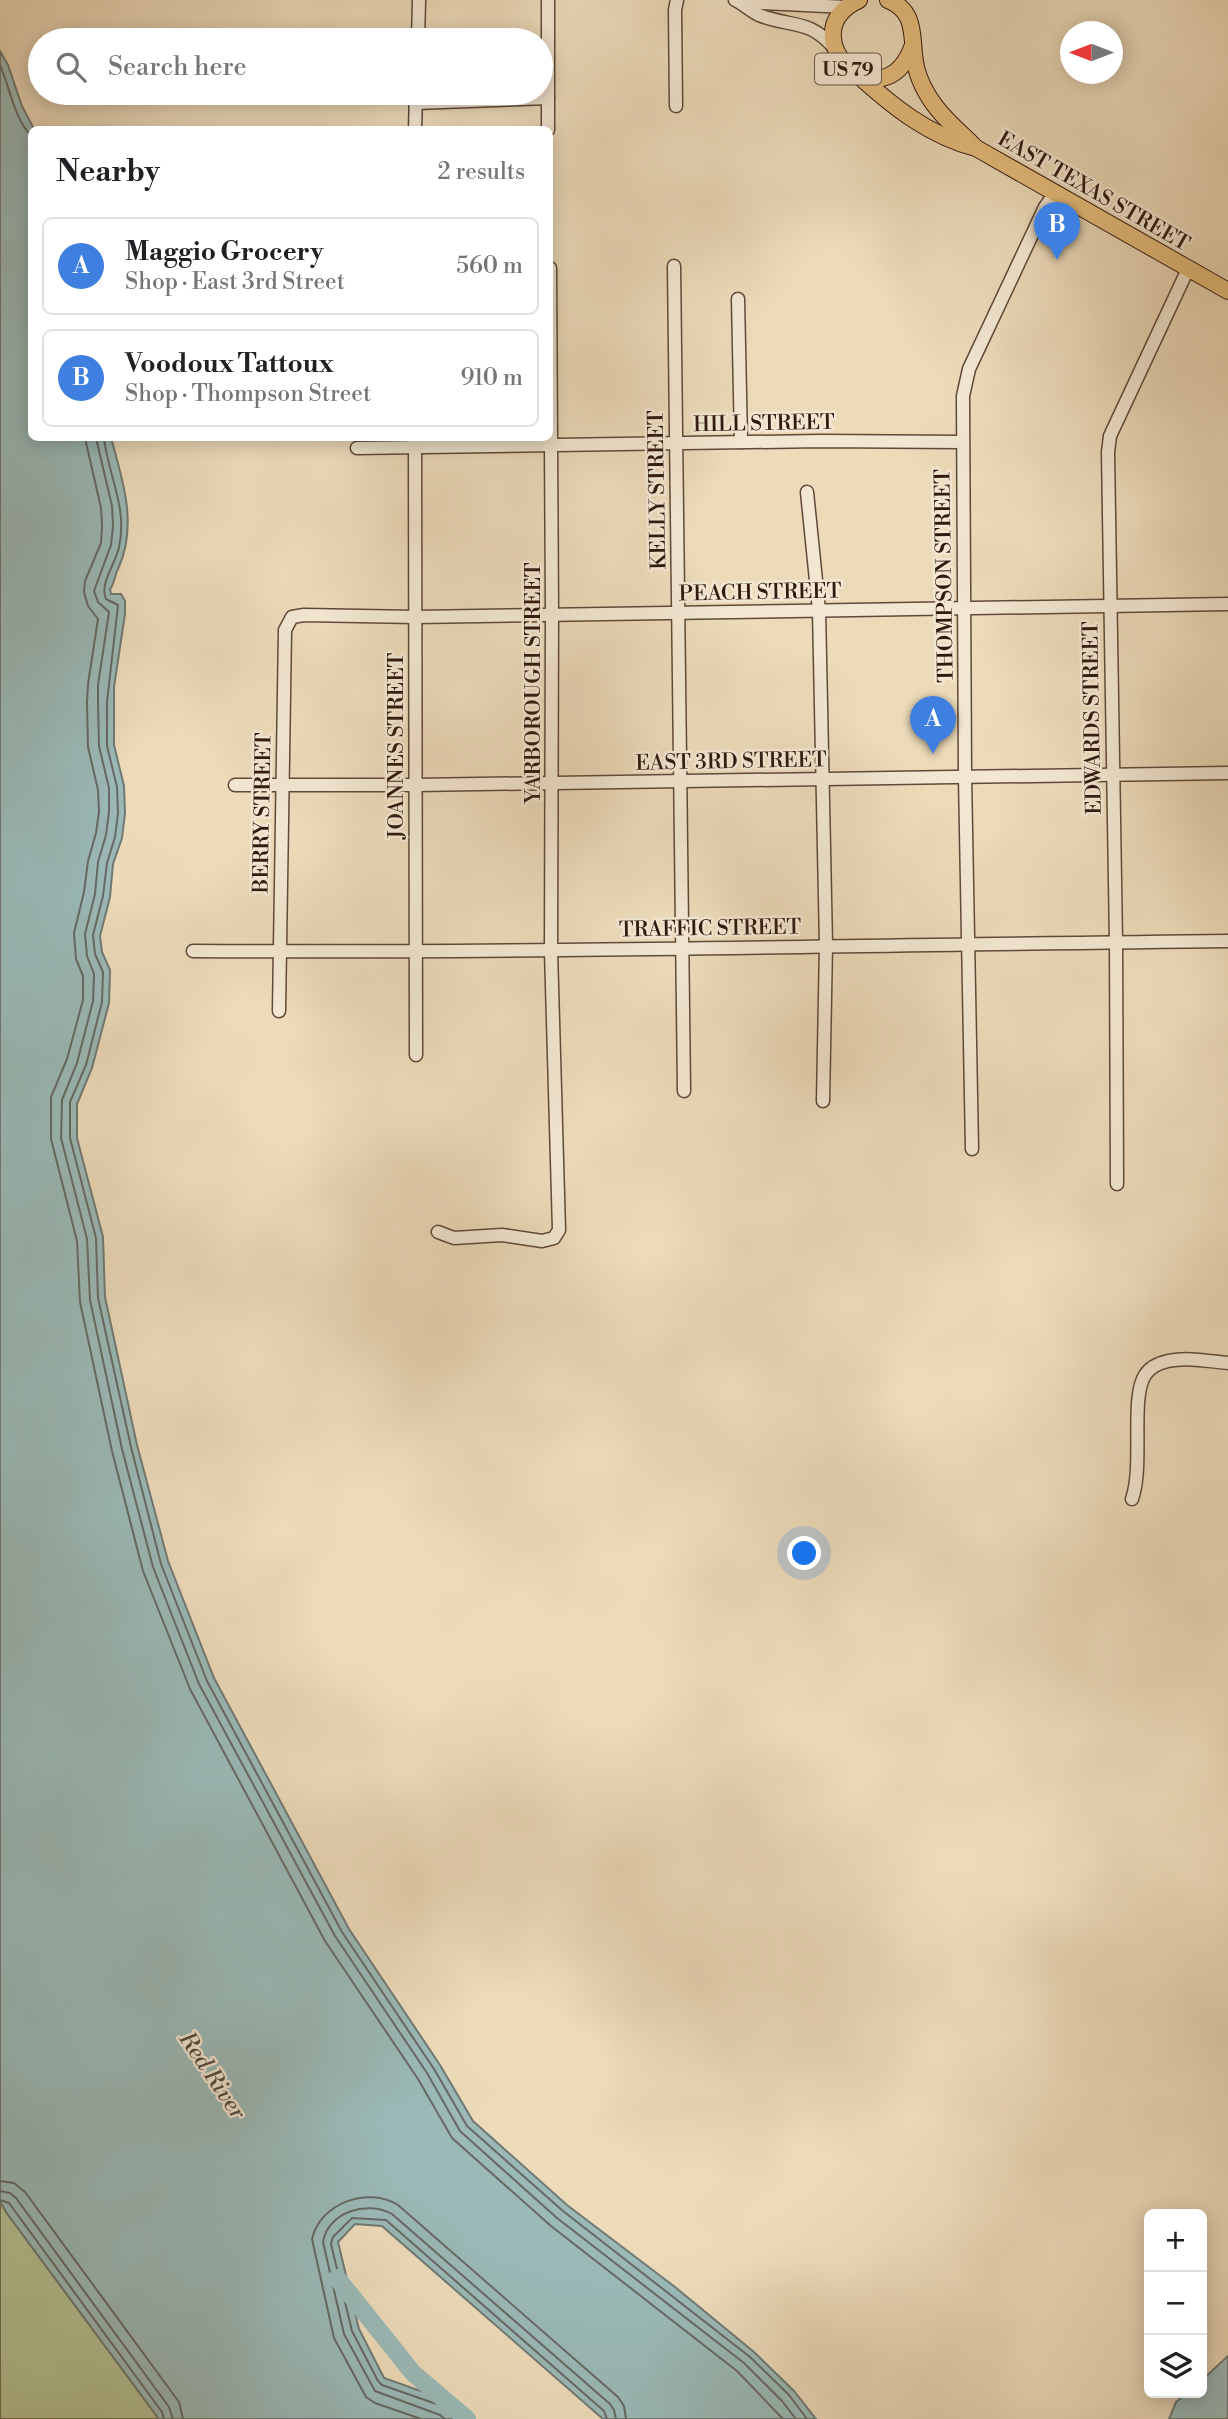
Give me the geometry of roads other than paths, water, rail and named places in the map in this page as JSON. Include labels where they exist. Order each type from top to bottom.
[{"type":"main road","name":"US 79","points":[[835,50],[835,26],[853,3]]},
{"type":"main road","name":"EAST TEXAS STREET","points":[[896,3],[912,25],[916,66],[932,103],[976,148]]},
{"type":"main road","name":"US 79","points":[[856,74],[868,78],[892,74],[909,57],[913,45]]},
{"type":"main road","name":"EAST TEXAS STREET","points":[[835,50],[847,68],[892,106],[916,122],[958,144],[976,148],[1228,291]]},
{"type":"street","points":[[418,28],[419,0]]},
{"type":"street","points":[[548,0],[548,28]]},
{"type":"street","points":[[676,106],[677,0]]},
{"type":"street","points":[[738,1],[853,3]]},
{"type":"street","points":[[738,1],[757,14],[806,26],[825,38],[835,50]]},
{"type":"street","points":[[415,105],[415,126]]},
{"type":"street","points":[[548,105],[548,126]]},
{"type":"street","name":"THOMPSON STREET","points":[[972,1149],[965,777],[963,396],[969,369],[1045,207],[1056,192]]},
{"type":"street","name":"KELLY STREET","points":[[674,266],[684,1091]]},
{"type":"street","name":"EDWARDS STREET","points":[[1117,1184],[1108,452],[1111,436],[1188,269]]},
{"type":"street","points":[[738,299],[741,442]]},
{"type":"street","name":"YARBOROUGH STREET","points":[[438,1232],[454,1238],[502,1235],[542,1241],[557,1236],[559,1214],[551,951],[551,441]]},
{"type":"street","name":"HILL STREET","points":[[357,448],[415,443],[551,445],[962,442]]},
{"type":"street","name":"JOANNES STREET","points":[[415,443],[416,1055]]},
{"type":"street","points":[[807,492],[819,610],[826,945],[823,1101]]},
{"type":"street","name":"PEACH STREET","points":[[292,617],[1228,604]]},
{"type":"street","name":"BERRY STREET","points":[[279,1011],[285,630],[292,617]]},
{"type":"street","name":"EAST 3RD STREET","points":[[235,785],[679,782],[1228,773]]},
{"type":"street","name":"TRAFFIC STREET","points":[[193,951],[551,951],[826,945],[1228,942]]},
{"type":"street","points":[[1132,1499],[1138,1469],[1140,1388],[1146,1373],[1159,1364],[1172,1361],[1228,1363]]},
{"type":"water","points":[[0,51],[32,126],[28,126],[28,441],[112,441],[127,504],[124,553],[110,589],[111,594],[121,594],[125,601],[114,687],[114,745],[124,786],[125,813],[100,936],[102,952],[110,970],[109,1003],[92,1068],[77,1104],[77,1138],[103,1237],[105,1297],[137,1445],[168,1561],[214,1678],[349,1929],[440,2065],[473,2121],[567,2205],[675,2287],[754,2352],[794,2391],[816,2419],[603,2419],[382,2226],[355,2224],[338,2242],[359,2329],[384,2378],[449,2401],[467,2419],[159,2419],[0,2201]]},
{"type":"water","points":[[1228,2356],[1228,2419],[1169,2419],[1176,2402],[1181,2398],[1207,2398],[1207,2375]]},
{"type":"waterway","name":"Red River","points":[[337,2278],[413,2373],[467,2419]]},
{"type":"place","name":"Voodoux Tattoux","points":[[1057,260]]},
{"type":"place","name":"Maggio Grocery","points":[[933,754]]}]
